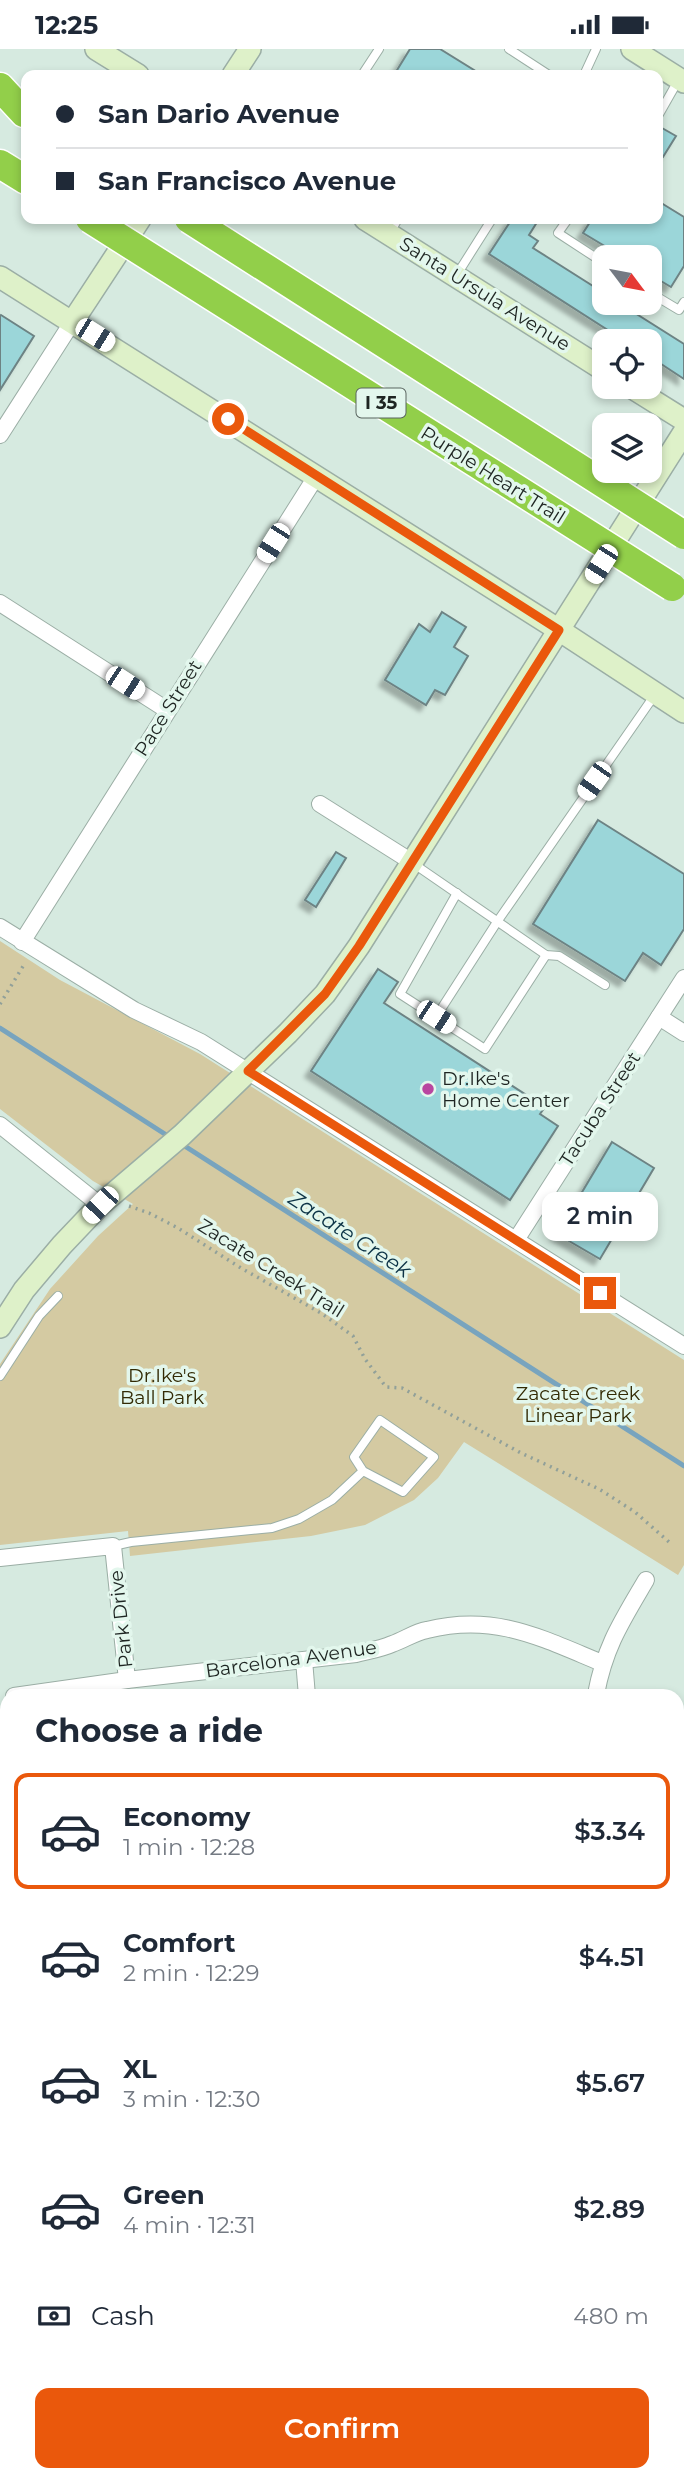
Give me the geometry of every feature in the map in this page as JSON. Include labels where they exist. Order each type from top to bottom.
[{"type":"highway","points":[[0,87],[17,109]]},
{"type":"highway","points":[[0,164],[21,177]]},
{"type":"highway","name":"Purple Heart Trail","points":[[98,224],[678,592]]},
{"type":"highway","name":"I 35","points":[[197,224],[684,535]]},
{"type":"street","points":[[96,49],[130,70]]},
{"type":"street","points":[[236,70],[250,49]]},
{"type":"street","points":[[632,49],[682,80]]},
{"type":"street","points":[[2,427],[137,224]]},
{"type":"street","name":"Santa Ursula Avenue","points":[[393,226],[456,276],[592,362]]},
{"type":"street","points":[[0,277],[317,475],[684,712]]},
{"type":"street","points":[[650,399],[684,420]]},
{"type":"street","points":[[0,1327],[24,1290],[61,1245],[100,1205],[126,1195],[182,1135],[325,994],[359,946],[684,432]]},
{"type":"street","name":"Pace Street","points":[[22,941],[317,475]]},
{"type":"street","points":[[0,603],[167,709]]},
{"type":"street","points":[[320,804],[412,862]]},
{"type":"street","points":[[0,927],[134,1010],[201,1042],[684,1346]]},
{"type":"street","name":"Tacuba Street","points":[[516,1240],[684,978]]},
{"type":"street","points":[[659,1017],[684,1033]]},
{"type":"street","points":[[0,1125],[100,1205]]},
{"type":"street","name":"Park Drive","points":[[0,1559],[113,1546],[127,1680]]},
{"type":"street","points":[[597,1689],[602,1664],[614,1634],[646,1580]]},
{"type":"street","name":"Barcelona Avenue","points":[[63,1689],[356,1654],[390,1645],[425,1630],[459,1624],[492,1624],[524,1631],[602,1664]]},
{"type":"street","points":[[304,1660],[306,1689]]},
{"type":"lane","points":[[365,70],[379,49]]},
{"type":"lane","points":[[509,49],[541,70]]},
{"type":"lane","points":[[586,70],[596,49]]},
{"type":"lane","points":[[663,108],[682,80]]},
{"type":"lane","points":[[456,276],[489,224]]},
{"type":"lane","points":[[564,224],[558,233],[592,255]]},
{"type":"lane","points":[[662,300],[679,310],[684,302]]},
{"type":"lane","points":[[436,1017],[656,693]]},
{"type":"lane","points":[[412,862],[546,955],[559,956],[605,985]]},
{"type":"lane","points":[[457,894],[400,994],[485,1049],[546,955]]},
{"type":"lane","points":[[0,1376],[40,1316],[58,1296]]},
{"type":"lane","points":[[380,1420],[434,1457],[403,1492],[363,1471],[354,1457],[380,1420]]},
{"type":"lane","points":[[113,1546],[272,1528],[299,1519],[332,1500],[363,1471]]},
{"type":"path","points":[[0,1004],[25,964]]},
{"type":"path","name":"Zacate Creek Trail","points":[[126,1195],[149,1213],[321,1313],[353,1336],[365,1359],[386,1387],[402,1388],[522,1453],[599,1489],[635,1512],[669,1542]]},
{"type":"green space","points":[[0,941],[60,980],[200,1054],[684,1360],[684,1565],[678,1575],[464,1442],[438,1478],[414,1500],[365,1525],[311,1536],[130,1556],[128,1531],[0,1545],[0,1364],[50,1289],[98,1236],[133,1204],[93,1181],[0,1109]]},
{"type":"building","points":[[410,49],[440,49],[474,70],[397,70]]},
{"type":"building","points":[[663,129],[676,136],[663,157]]},
{"type":"building","points":[[663,204],[684,217],[684,266],[671,287],[662,282],[662,245],[603,245],[583,233],[589,224],[663,224]]},
{"type":"building","points":[[509,224],[536,224],[529,235],[538,241],[533,248],[592,285],[592,315],[638,315],[660,329],[606,329],[489,254]]},
{"type":"building","points":[[0,316],[34,336],[0,390]]},
{"type":"building","points":[[662,330],[684,344],[684,379],[662,365]]},
{"type":"building","points":[[442,612],[466,627],[454,647],[468,656],[445,695],[435,690],[426,705],[385,680],[419,624],[430,632]]},
{"type":"building","points":[[598,820],[684,874],[684,929],[661,965],[643,953],[625,981],[533,924]]},
{"type":"building","points":[[336,852],[346,858],[316,907],[305,900]]},
{"type":"building","name":"Dr.Ike's Home Center","points":[[378,969],[398,982],[384,1003],[545,1107],[540,1114],[558,1126],[510,1200],[311,1071]]},
{"type":"building","points":[[612,1142],[654,1168],[600,1259],[557,1234]]},
{"type":"waterway","name":"Zacate Creek","points":[[0,1028],[171,1138]]},
{"type":"waterway","name":"Zacate Creek","points":[[180,1143],[684,1466]]},
{"type":"place","name":"Dr.Ike's Home Center","points":[[428,1089]]},
{"type":"route","points":[[228,419],[559,630],[359,946],[325,994],[248,1071],[600,1293]]},
{"type":"park label","name":"Dr.Ike's Ball Park","points":[[162,1386]]},
{"type":"park label","name":"Zacate Creek Linear Park","points":[[578,1404]]}]
